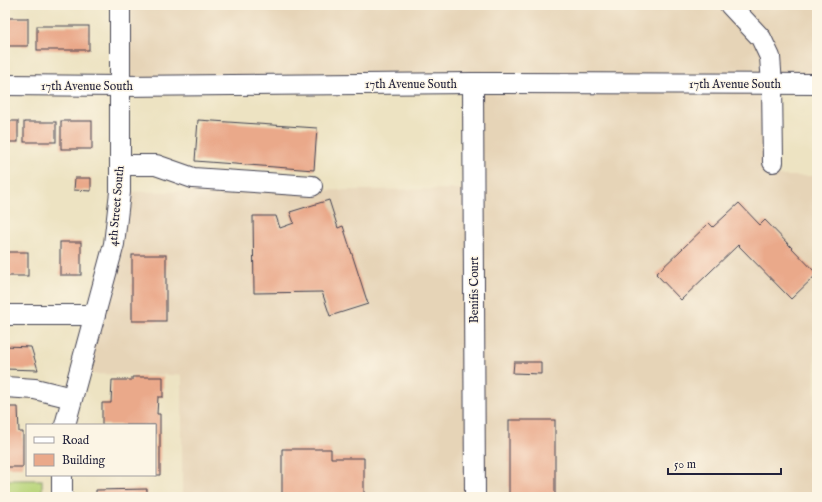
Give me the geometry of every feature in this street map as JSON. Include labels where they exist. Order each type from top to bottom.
[{"type":"street","name":"4th Street South","points":[[65,424],[114,244],[120,192],[120,5]]},
{"type":"street","points":[[730,5],[761,38],[770,57],[772,84],[773,162]]},
{"type":"street","name":"17th Avenue South","points":[[5,85],[120,86],[473,83],[817,84]]},
{"type":"street","name":"Benifis Court","points":[[473,83],[475,497]]},
{"type":"street","points":[[120,166],[156,166],[193,178],[312,186]]},
{"type":"street","points":[[5,315],[95,315]]},
{"type":"street","points":[[5,387],[35,389],[72,398]]},
{"type":"street","points":[[62,476],[62,497]]},
{"type":"shaded area","points":[[120,5],[817,5],[817,84],[772,84],[773,176],[816,176],[814,497],[182,497],[182,375],[79,374],[120,192],[473,189],[473,83],[120,86]]},
{"type":"green space","points":[[5,480],[42,480],[42,497],[5,497]]},
{"type":"building","points":[[5,18],[28,18],[28,46],[5,46]]},
{"type":"building","points":[[37,26],[89,26],[89,50],[37,50]]},
{"type":"building","points":[[198,120],[317,128],[314,170],[195,161]]},
{"type":"building","points":[[5,121],[18,121],[18,142],[5,142]]},
{"type":"building","points":[[61,121],[92,121],[92,149],[61,149]]},
{"type":"building","points":[[24,122],[56,122],[56,142],[24,142]]},
{"type":"building","points":[[75,178],[91,178],[91,191],[74,190]]},
{"type":"building","points":[[329,200],[338,228],[343,226],[368,304],[330,316],[322,292],[254,293],[253,216],[276,216],[280,228],[294,223],[290,212]]},
{"type":"building","points":[[739,203],[760,225],[765,220],[817,274],[791,299],[738,245],[681,300],[656,274],[709,223],[713,227]]},
{"type":"building","points":[[60,242],[81,242],[81,275],[60,275]]},
{"type":"building","points":[[5,252],[28,252],[28,276],[5,276]]},
{"type":"building","points":[[132,255],[166,255],[166,321],[132,321]]},
{"type":"building","points":[[5,346],[31,347],[38,370],[5,369]]},
{"type":"building","points":[[514,362],[541,362],[541,374],[513,373]]},
{"type":"building","points":[[132,377],[163,377],[163,397],[158,397],[157,414],[160,414],[160,475],[156,475],[156,424],[102,424],[102,403],[111,403],[112,380],[132,380]]},
{"type":"building","points":[[5,407],[18,407],[19,432],[23,432],[23,467],[5,467]]},
{"type":"building","points":[[509,420],[555,420],[555,497],[509,497]]},
{"type":"building","points":[[282,449],[331,449],[331,458],[364,458],[364,497],[282,497]]},
{"type":"building","points":[[147,489],[147,497],[96,497],[96,490]]}]
